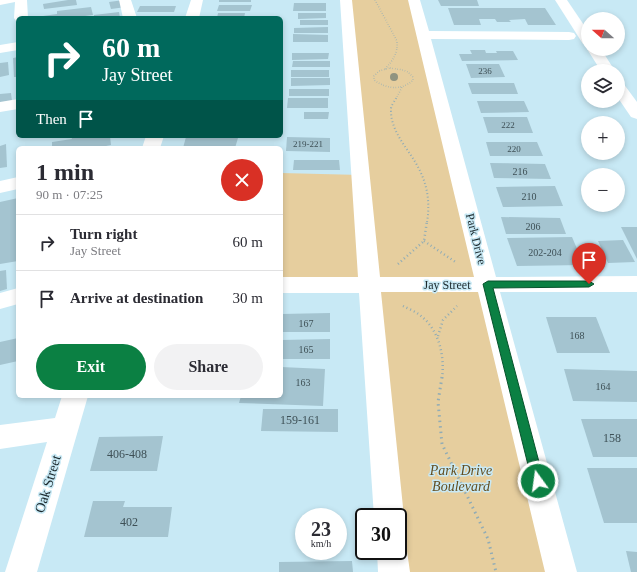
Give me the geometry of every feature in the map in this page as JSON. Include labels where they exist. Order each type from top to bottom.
[{"type":"street","points":[[0,1],[10,0]]},
{"type":"street","points":[[21,0],[21,16]]},
{"type":"street","points":[[125,0],[129,16]]},
{"type":"street","points":[[193,16],[197,0]]},
{"type":"street","points":[[346,0],[371,284],[388,508]]},
{"type":"street","name":"Park Drive","points":[[414,0],[561,572]]},
{"type":"street","points":[[561,0],[581,30]]},
{"type":"street","points":[[423,35],[569,36]]},
{"type":"street","points":[[0,49],[16,46]]},
{"type":"street","points":[[625,96],[637,114]]},
{"type":"street","points":[[0,107],[16,104]]},
{"type":"street","points":[[0,187],[16,183]]},
{"type":"street","name":"Jay Street","points":[[283,285],[637,284]]},
{"type":"street","points":[[0,300],[16,296]]},
{"type":"street","name":"Oak Street","points":[[22,572],[74,398]]},
{"type":"street","points":[[0,437],[65,428]]},
{"type":"street","points":[[393,560],[394,572]]},
{"type":"path","points":[[375,0],[376,6],[393,28],[397,43],[395,57],[384,69]]},
{"type":"path","points":[[397,68],[411,74],[413,77],[411,83],[402,87],[388,87],[377,83],[374,76],[379,71],[384,69],[397,68]]},
{"type":"path","points":[[397,265],[424,241],[428,218],[428,194],[420,170],[399,137],[393,122],[391,108],[402,87]]},
{"type":"path","points":[[424,241],[457,264]]},
{"type":"path","points":[[397,304],[409,308],[423,317],[438,337]]},
{"type":"path","points":[[460,304],[455,306],[443,320],[438,337],[443,369],[438,402],[442,444],[488,539],[496,572]]},
{"type":"green space","name":"Park Drive Boulevard","points":[[346,0],[414,0],[561,572],[394,572],[396,560],[407,560],[407,508],[397,508],[371,284],[283,285],[283,173],[361,175]]},
{"type":"building","points":[[76,0],[77,5],[44,9],[43,4]]},
{"type":"building","points":[[124,0],[126,7],[111,9],[109,2]]},
{"type":"building","points":[[219,0],[251,0],[251,2],[219,2]]},
{"type":"building","points":[[438,0],[477,0],[479,6],[441,6]]},
{"type":"building","points":[[294,3],[326,3],[326,11],[293,11]]},
{"type":"building","points":[[219,5],[252,5],[250,11],[217,11]]},
{"type":"building","points":[[140,6],[176,6],[174,12],[137,12]]},
{"type":"building","points":[[91,7],[93,15],[43,16],[57,14],[57,11]]},
{"type":"building","points":[[448,8],[545,8],[556,25],[528,25],[525,19],[509,20],[511,22],[497,22],[495,19],[479,19],[481,25],[454,25]]},
{"type":"building","points":[[119,12],[120,16],[94,16]]},
{"type":"building","points":[[218,13],[245,13],[244,16],[217,16]]},
{"type":"building","points":[[298,13],[326,13],[326,18],[298,19]]},
{"type":"building","points":[[300,20],[328,20],[328,25],[300,25]]},
{"type":"building","points":[[328,27],[328,33],[294,33],[294,28]]},
{"type":"building","points":[[293,34],[328,35],[328,42],[293,42]]},
{"type":"building","points":[[470,50],[485,50],[486,53],[497,53],[496,51],[513,51],[518,60],[462,61],[459,54],[472,54]]},
{"type":"building","points":[[292,53],[329,53],[328,59],[292,60]]},
{"type":"building","points":[[16,57],[16,77],[14,77],[13,58]]},
{"type":"building","points":[[293,61],[330,61],[330,67],[292,67]]},
{"type":"building","points":[[8,62],[9,75],[0,77],[0,63]]},
{"type":"building","points":[[466,64],[499,64],[505,77],[471,78]]},
{"type":"building","points":[[291,70],[329,70],[329,77],[291,77]]},
{"type":"building","points":[[291,78],[330,78],[330,85],[291,86]]},
{"type":"building","points":[[468,83],[514,83],[518,94],[472,94]]},
{"type":"building","points":[[289,89],[329,89],[329,96],[289,96]]},
{"type":"building","points":[[11,93],[12,101],[0,103],[0,94]]},
{"type":"building","points":[[288,98],[328,98],[328,108],[287,108]]},
{"type":"building","points":[[477,101],[524,101],[529,112],[481,113]]},
{"type":"building","points":[[304,112],[329,112],[328,119],[304,119]]},
{"type":"building","points":[[483,117],[527,117],[533,133],[488,133]]},
{"type":"building","points":[[287,137],[330,138],[330,152],[286,151]]},
{"type":"building","points":[[110,138],[111,145],[52,146],[52,142],[72,139]]},
{"type":"building","points":[[186,138],[238,138],[236,146],[184,146]]},
{"type":"building","points":[[486,142],[537,142],[543,156],[490,156]]},
{"type":"building","points":[[6,144],[7,167],[0,168],[0,146]]},
{"type":"building","points":[[294,160],[339,160],[340,170],[293,170]]},
{"type":"building","points":[[490,163],[545,164],[551,179],[494,178]]},
{"type":"building","points":[[555,186],[563,206],[503,207],[496,187]]},
{"type":"building","points":[[16,198],[16,261],[0,264],[0,202]]},
{"type":"building","points":[[501,217],[560,218],[566,234],[506,234]]},
{"type":"building","points":[[621,227],[637,227],[637,259]]},
{"type":"building","points":[[572,237],[584,265],[517,266],[507,238]]},
{"type":"building","points":[[623,240],[635,262],[608,263],[598,241]]},
{"type":"building","points":[[6,270],[7,289],[0,291],[0,271]]},
{"type":"building","points":[[330,313],[330,332],[283,332],[283,314]]},
{"type":"building","points":[[546,317],[596,317],[610,353],[557,353]]},
{"type":"building","points":[[16,338],[16,361],[0,365],[0,342]]},
{"type":"building","points":[[330,339],[330,359],[283,359],[283,340]]},
{"type":"building","points":[[283,367],[325,369],[323,406],[239,403],[240,398],[283,398]]},
{"type":"building","points":[[564,369],[637,371],[637,402],[573,401]]},
{"type":"building","points":[[263,409],[338,409],[338,432],[261,431]]},
{"type":"building","points":[[581,419],[637,419],[637,457],[593,457]]},
{"type":"building","points":[[163,436],[157,471],[90,471],[99,437]]},
{"type":"building","points":[[587,468],[637,468],[637,523],[604,523]]},
{"type":"building","points":[[93,501],[125,501],[123,507],[172,507],[168,537],[84,537]]},
{"type":"building","points":[[626,551],[637,552],[637,572],[631,572]]},
{"type":"building","points":[[352,561],[353,572],[279,572],[279,562]]},
{"type":"route","points":[[538,481],[488,284],[589,284]]}]
